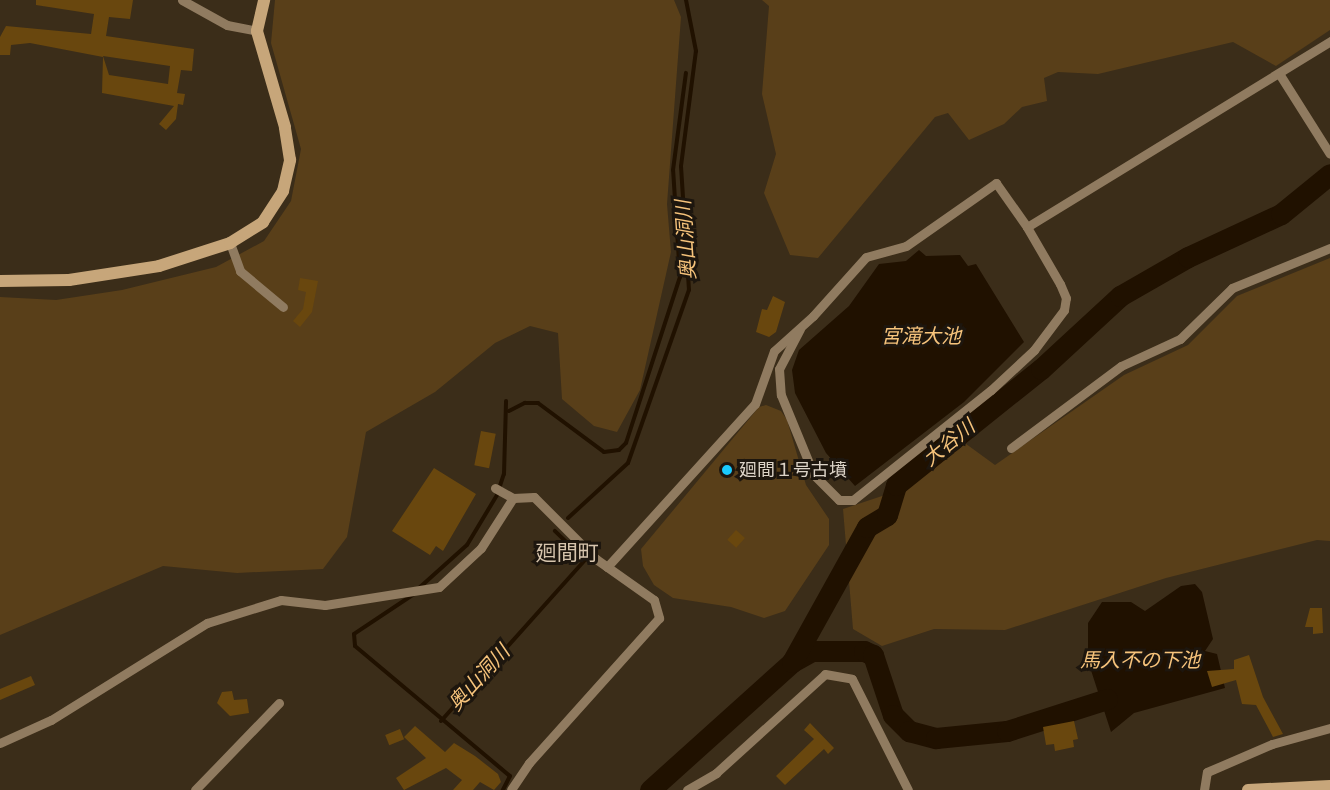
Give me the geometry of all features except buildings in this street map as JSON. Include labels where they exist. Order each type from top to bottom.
[{"type":"street","points":[[183,0],[226,25],[257,31]]},
{"type":"street","points":[[0,281],[111,274],[159,266],[230,243],[263,222],[289,176],[285,127],[257,31],[264,0]]},
{"type":"street","points":[[1028,227],[1280,75],[1330,41]]},
{"type":"street","points":[[1280,75],[1330,154]]},
{"type":"street","points":[[607,567],[755,404],[774,351],[866,257],[906,246],[996,183],[1028,227],[1064,291],[1064,310],[1034,350],[991,390],[853,500],[839,500],[814,475],[781,395],[779,369],[802,324]]},
{"type":"street","points":[[230,243],[240,271],[283,307]]},
{"type":"street","points":[[1011,448],[1121,366],[1180,339],[1232,288],[1330,248]]},
{"type":"street","points":[[499,490],[513,498],[534,497],[607,567],[654,600],[660,618],[529,763],[511,790]]},
{"type":"street","points":[[0,743],[51,720],[207,623],[281,600],[325,605],[414,589],[439,587],[481,549],[513,498]]},
{"type":"street","points":[[687,790],[716,772],[825,674],[852,679],[908,790]]},
{"type":"street","points":[[195,790],[279,703]]},
{"type":"street","points":[[1204,790],[1207,772],[1272,744],[1330,728]]},
{"type":"street","points":[[1248,790],[1330,786]]},
{"type":"shaded area","points":[[275,0],[674,0],[681,17],[667,204],[671,252],[640,390],[617,432],[594,426],[562,399],[558,333],[530,326],[495,343],[435,392],[366,432],[347,537],[323,569],[237,573],[163,566],[0,635],[0,297],[56,300],[122,290],[216,267],[264,241],[291,201],[301,149],[271,43]]},
{"type":"shaded area","points":[[762,0],[1330,0],[1330,30],[1276,66],[1233,42],[1098,74],[1058,72],[1044,78],[1047,101],[1022,107],[1004,124],[969,140],[948,113],[935,117],[818,258],[790,255],[764,193],[776,154],[762,94],[769,6]]},
{"type":"shaded area","points":[[1330,258],[1330,541],[1317,540],[1166,578],[1005,630],[934,629],[882,646],[853,629],[843,509],[897,491],[962,441],[995,465],[1124,375],[1188,345],[1237,296]]},
{"type":"shaded area","points":[[766,405],[781,411],[787,420],[806,485],[829,519],[829,545],[785,611],[764,618],[731,607],[673,598],[654,585],[643,566],[641,549],[759,407]]},
{"type":"water","name":"宮滝大池","points":[[919,250],[926,256],[960,255],[968,266],[976,264],[1024,342],[964,402],[855,486],[826,453],[795,393],[792,370],[799,350],[849,306],[879,264],[906,261]]},
{"type":"water","name":"馬入不の下池","points":[[1195,584],[1202,592],[1213,639],[1205,651],[1217,654],[1225,688],[1134,713],[1111,732],[1088,661],[1088,623],[1102,602],[1131,602],[1145,611],[1181,586]]},
{"type":"waterway","name":"奥山洞川","points":[[568,518],[628,463],[689,290],[681,166],[696,51],[686,0]]},
{"type":"waterway","points":[[509,411],[525,403],[538,403],[604,452],[619,450],[626,443],[680,277],[673,170],[686,73]]},
{"type":"waterway","name":"大谷川","points":[[650,790],[792,662],[867,527],[887,515],[896,485],[1041,369],[1120,296],[1188,257],[1281,214],[1330,174]]},
{"type":"waterway","points":[[419,588],[467,545],[497,495],[504,474],[506,401]]},
{"type":"waterway","name":"奥山洞川","points":[[441,721],[585,560],[555,531]]},
{"type":"waterway","points":[[414,594],[354,634],[355,646],[510,776],[503,790]]},
{"type":"waterway","points":[[792,662],[812,651],[864,651],[873,655],[893,715],[909,731],[936,738],[1007,731],[1107,699]]},
{"type":"place","name":"廻間１号古墳","points":[[727,470]]},
{"type":"district","name":"廻間町","points":[[567,553]]}]
